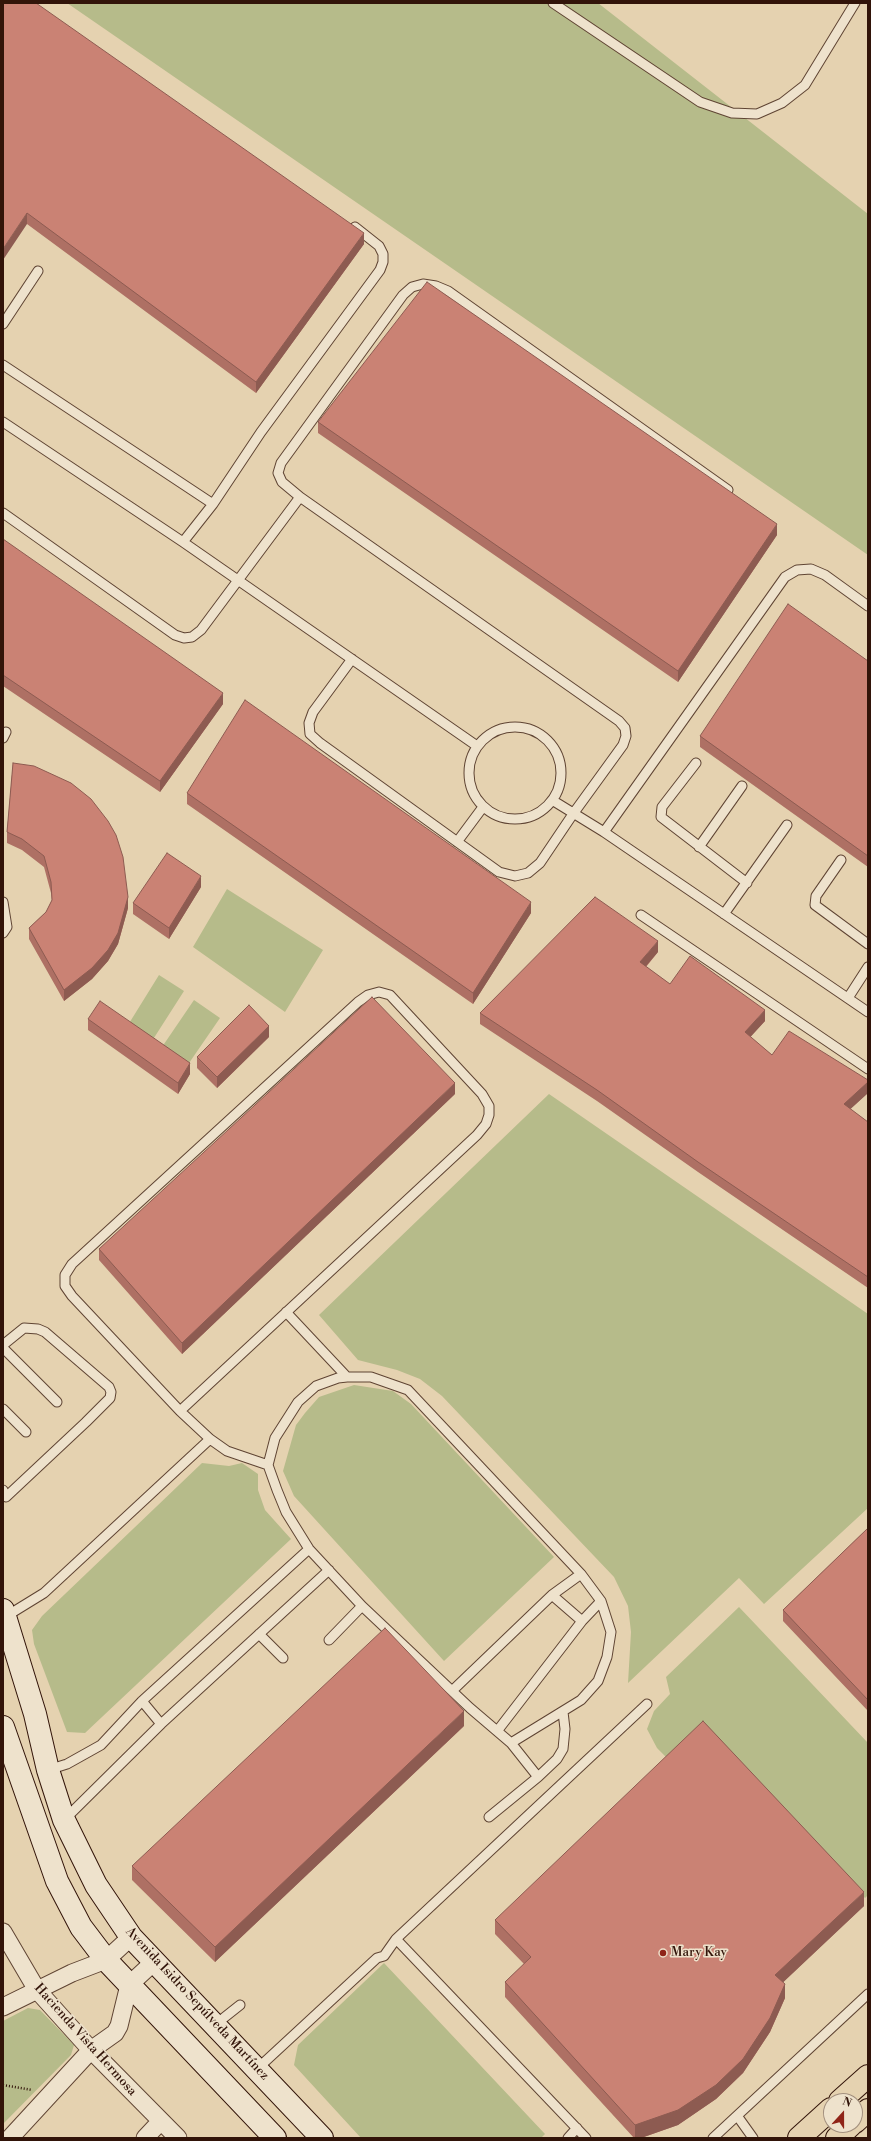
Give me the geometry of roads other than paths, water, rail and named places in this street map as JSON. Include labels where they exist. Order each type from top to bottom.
[{"type":"highway","points":[[849,2093],[868,2076]]},
{"type":"highway","points":[[799,2138],[823,2116]]},
{"type":"main road","name":"Avenida Isidro Sepúlveda Martínez","points":[[4,1614],[35,1714],[48,1770],[64,1820],[96,1885],[131,1937],[216,2024],[257,2070],[322,2138]]},
{"type":"main road","points":[[3,1727],[57,1881],[82,1927],[106,1960],[275,2138]]},
{"type":"street","name":"Hacienda Vista Hermosa","points":[[3,1932],[37,1990],[91,2050],[160,2122],[178,2138]]},
{"type":"street","points":[[3,2007],[37,1990],[106,1960],[131,1937]]},
{"type":"street","points":[[10,2138],[91,2050],[115,2033],[119,2026],[129,1985],[155,1961]]},
{"type":"street","points":[[145,2138],[160,2122]]},
{"type":"lane","points":[[553,3],[700,102],[732,113],[757,114],[782,103],[805,85],[855,3]]},
{"type":"lane","points":[[183,542],[213,504],[261,432],[380,270],[383,262],[383,254],[379,246],[344,219]]},
{"type":"lane","points":[[3,324],[38,271]]},
{"type":"lane","points":[[352,659],[313,712],[310,723],[310,734],[320,743],[499,872],[515,876],[528,873],[540,863],[622,745],[626,736],[625,728],[620,721],[300,497],[282,482],[278,473],[281,463],[403,295],[412,287],[423,284],[436,286],[448,291],[735,495]]},
{"type":"lane","points":[[3,365],[213,504]]},
{"type":"lane","points":[[3,422],[183,542],[477,746]]},
{"type":"lane","points":[[3,513],[175,635],[184,638],[192,637],[202,630],[300,497]]},
{"type":"lane","points":[[604,832],[785,577],[797,570],[810,569],[825,575],[868,606]]},
{"type":"lane","points":[[519,727],[535,732],[548,741],[557,754],[561,770],[559,786],[552,800],[541,811],[527,818],[511,819],[496,815],[483,807],[473,793],[469,777],[470,761],[477,746],[488,735],[503,728],[519,727]]},
{"type":"lane","points":[[696,763],[660,812],[665,821],[747,883]]},
{"type":"lane","points":[[699,847],[742,786]]},
{"type":"lane","points":[[552,800],[604,832],[868,1012]]},
{"type":"lane","points":[[457,842],[483,807]]},
{"type":"lane","points":[[724,914],[787,825]]},
{"type":"lane","points":[[841,860],[816,896],[815,905],[868,944]]},
{"type":"lane","points":[[3,902],[7,927],[3,932]]},
{"type":"lane","points":[[641,915],[868,1069]]},
{"type":"lane","points":[[848,998],[868,967]]},
{"type":"lane","points":[[180,1410],[477,1135],[489,1116],[489,1106],[482,1094],[390,995],[379,992],[368,994],[352,1007],[72,1264],[65,1275],[65,1286],[72,1296],[180,1410],[210,1439],[228,1451],[268,1465]]},
{"type":"lane","points":[[286,1312],[347,1377]]},
{"type":"lane","points":[[3,1345],[24,1328],[38,1329],[45,1332],[109,1387],[111,1392],[110,1398],[86,1422],[4,1496]]},
{"type":"lane","points":[[3,1348],[57,1402]]},
{"type":"lane","points":[[510,1743],[581,1700],[598,1680],[607,1657],[611,1632],[601,1601],[581,1574],[408,1390],[372,1377],[338,1378],[316,1386],[298,1402],[274,1438],[268,1465],[286,1512],[309,1549],[362,1606],[453,1690],[470,1708],[498,1730],[538,1777]]},
{"type":"lane","points":[[3,1409],[26,1432]]},
{"type":"lane","points":[[4,1614],[44,1593],[210,1439]]},
{"type":"lane","points":[[48,1770],[67,1764],[101,1744],[142,1701],[309,1549]]},
{"type":"lane","points":[[64,1820],[161,1724],[329,1570]]},
{"type":"lane","points":[[453,1690],[552,1595],[581,1574]]},
{"type":"lane","points":[[552,1595],[582,1622]]},
{"type":"lane","points":[[498,1730],[582,1622],[601,1601]]},
{"type":"lane","points":[[329,1640],[362,1606]]},
{"type":"lane","points":[[259,1634],[283,1658]]},
{"type":"lane","points":[[142,1701],[161,1724]]},
{"type":"lane","points":[[257,2070],[377,1958],[384,1956],[396,1939],[647,1704]]},
{"type":"lane","points":[[489,1817],[538,1777],[557,1759],[563,1749],[565,1729],[563,1712]]},
{"type":"lane","points":[[396,1939],[586,2138]]},
{"type":"lane","points":[[713,2138],[738,2117],[868,1994]]},
{"type":"lane","points":[[216,2024],[240,2005]]},
{"type":"lane","points":[[738,2117],[753,2138]]},
{"type":"lane","points":[[568,2138],[577,2128]]},
{"type":"place","name":"Mary Kay","points":[[663,1953]]}]
